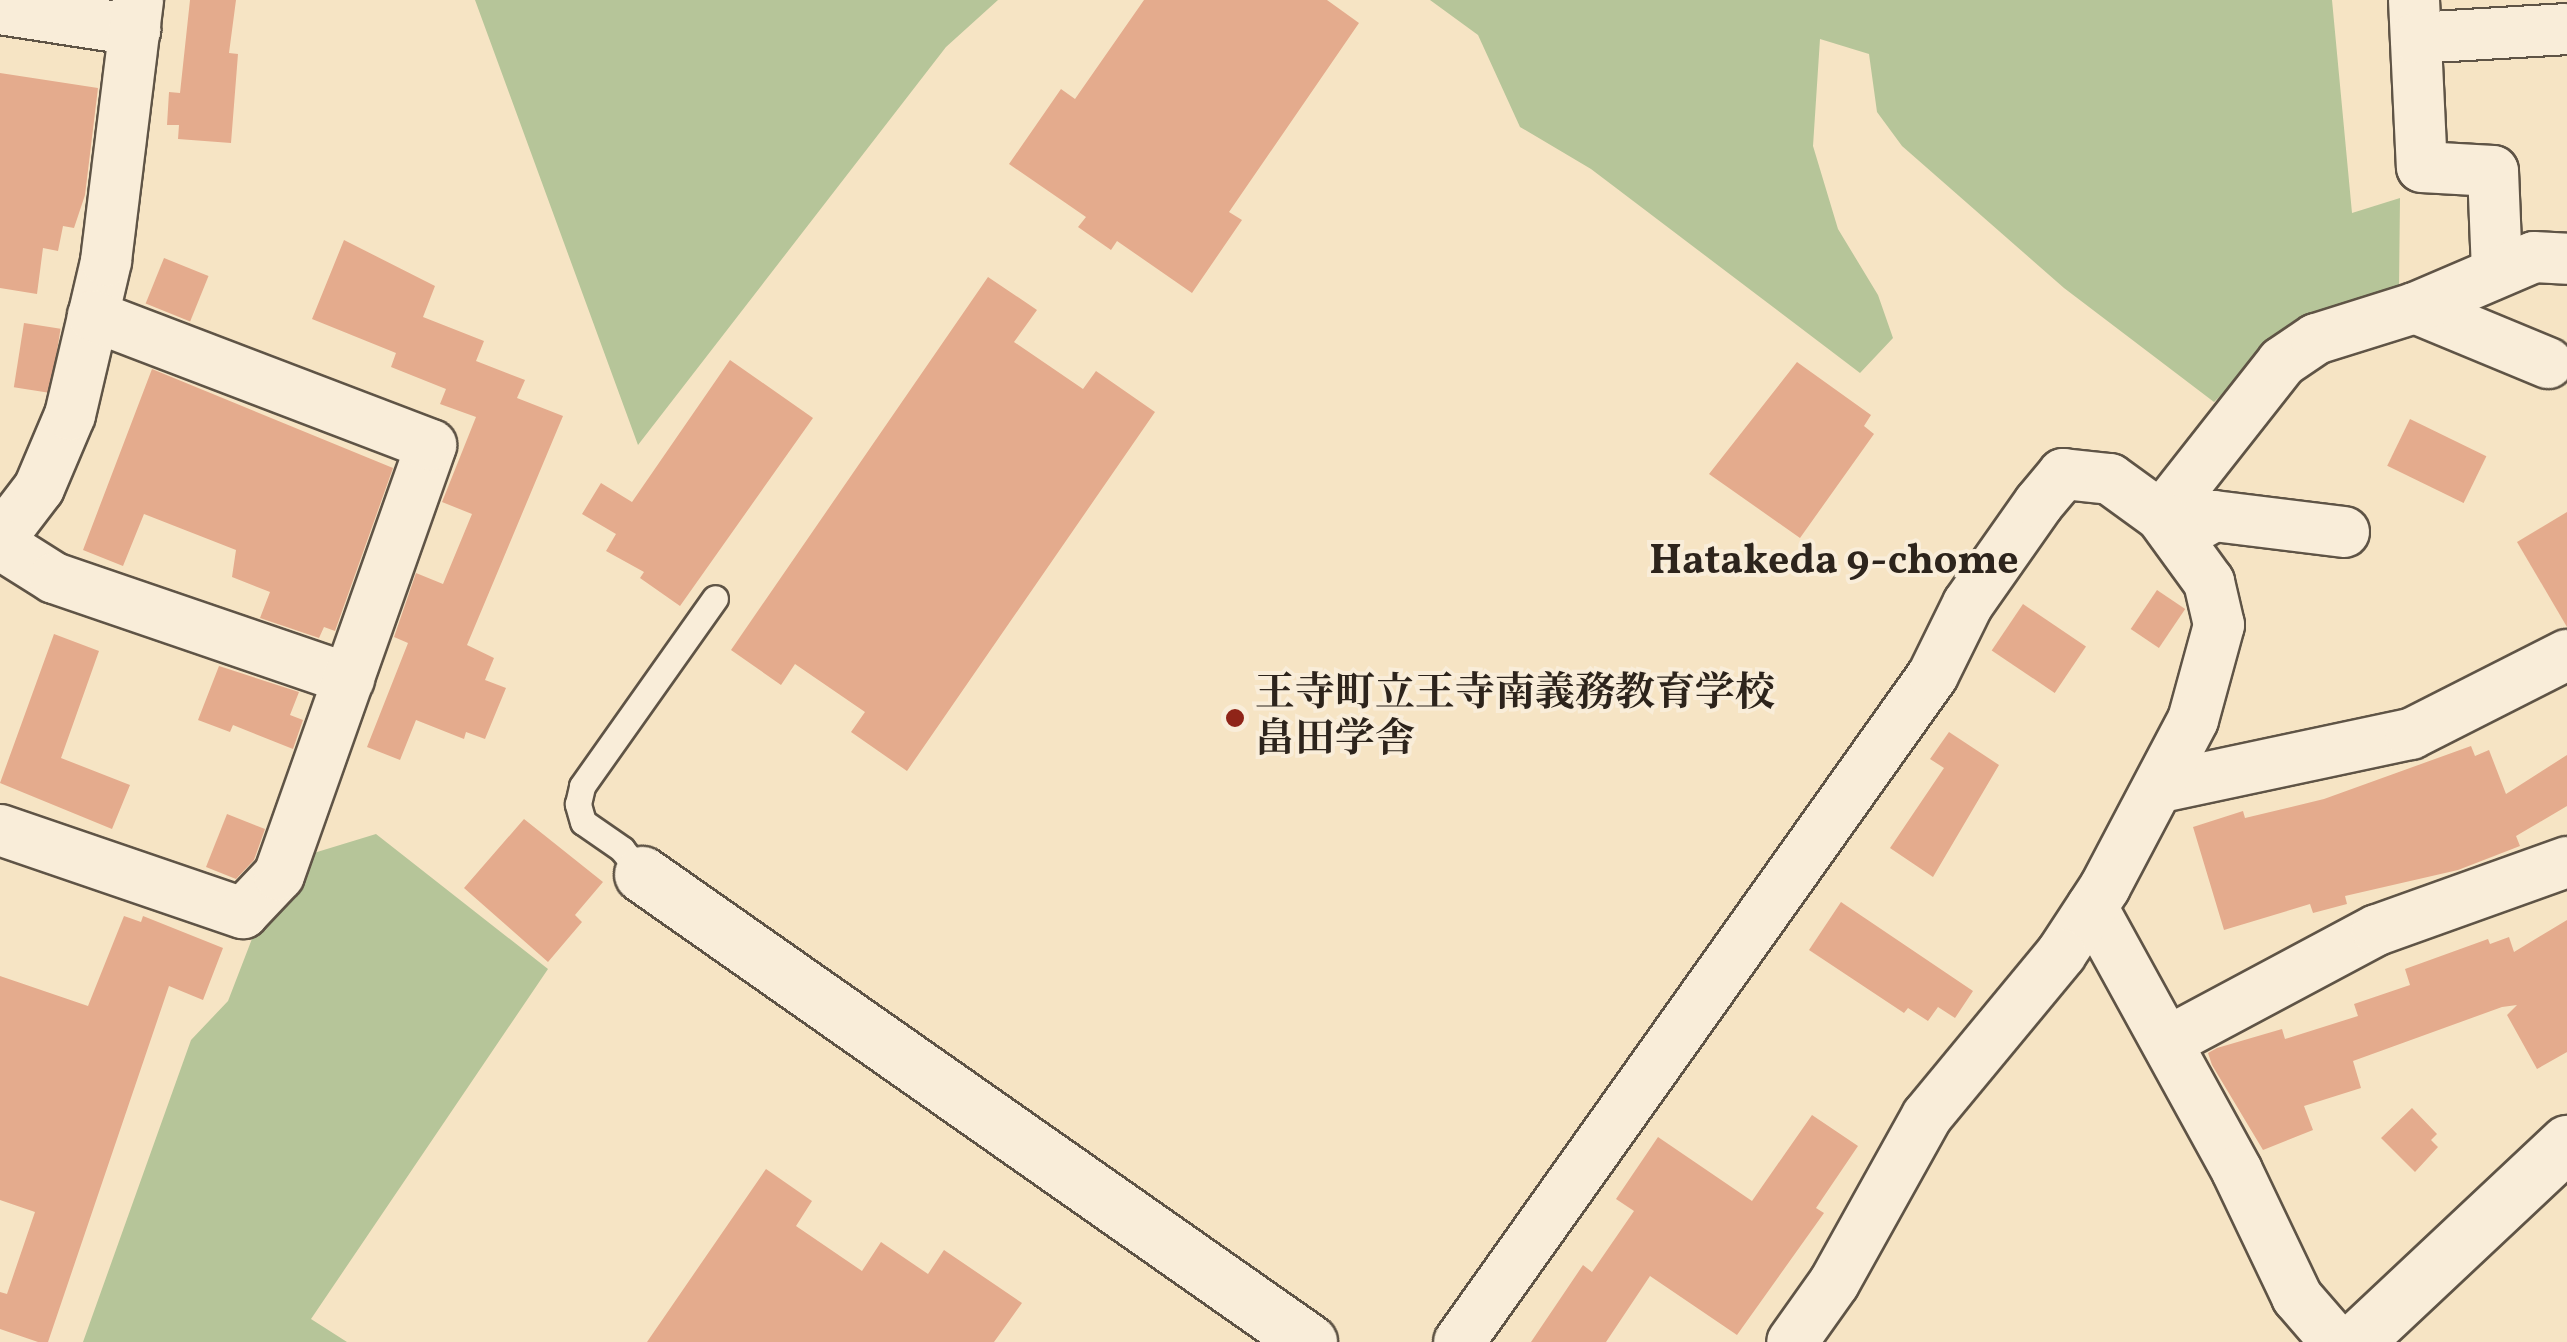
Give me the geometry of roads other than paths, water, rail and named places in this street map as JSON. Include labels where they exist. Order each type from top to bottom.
[{"type":"street","points":[[16,7],[137,15],[92,316],[55,456],[0,542],[54,578],[349,679]]},
{"type":"street","points":[[2498,271],[2493,171],[2422,167],[2415,19],[2567,29]]},
{"type":"street","points":[[2170,526],[2282,362],[2316,339],[2415,308],[2534,257],[2567,259]]},
{"type":"street","points":[[2415,308],[2548,363]]},
{"type":"street","points":[[0,830],[243,913],[279,875],[432,445],[92,316]]},
{"type":"street","points":[[1459,1342],[1934,675],[1968,604],[2063,474],[2110,479],[2170,526],[2208,582],[2219,625],[2209,676],[2161,787],[2092,907],[1928,1116],[1834,1283],[1792,1342]]},
{"type":"street","points":[[2170,526],[2214,516],[2344,532]]},
{"type":"street","points":[[2161,787],[2411,734],[2567,655]]},
{"type":"street","points":[[2167,1042],[2377,930],[2567,862]]},
{"type":"street","points":[[642,874],[1309,1342]]},
{"type":"street","points":[[2092,907],[2167,1042],[2297,1297],[2336,1342]]},
{"type":"street","points":[[2355,1342],[2567,1143]]},
{"type":"lane","points":[[642,874],[622,849],[583,822],[578,804],[582,786],[715,598]]},
{"type":"place","name":"王寺町立王寺南義務教育学校 畠田学舎","points":[[1235,718]]},
{"type":"district","name":"Hatakeda 9-chome","points":[[1834,563]]}]
